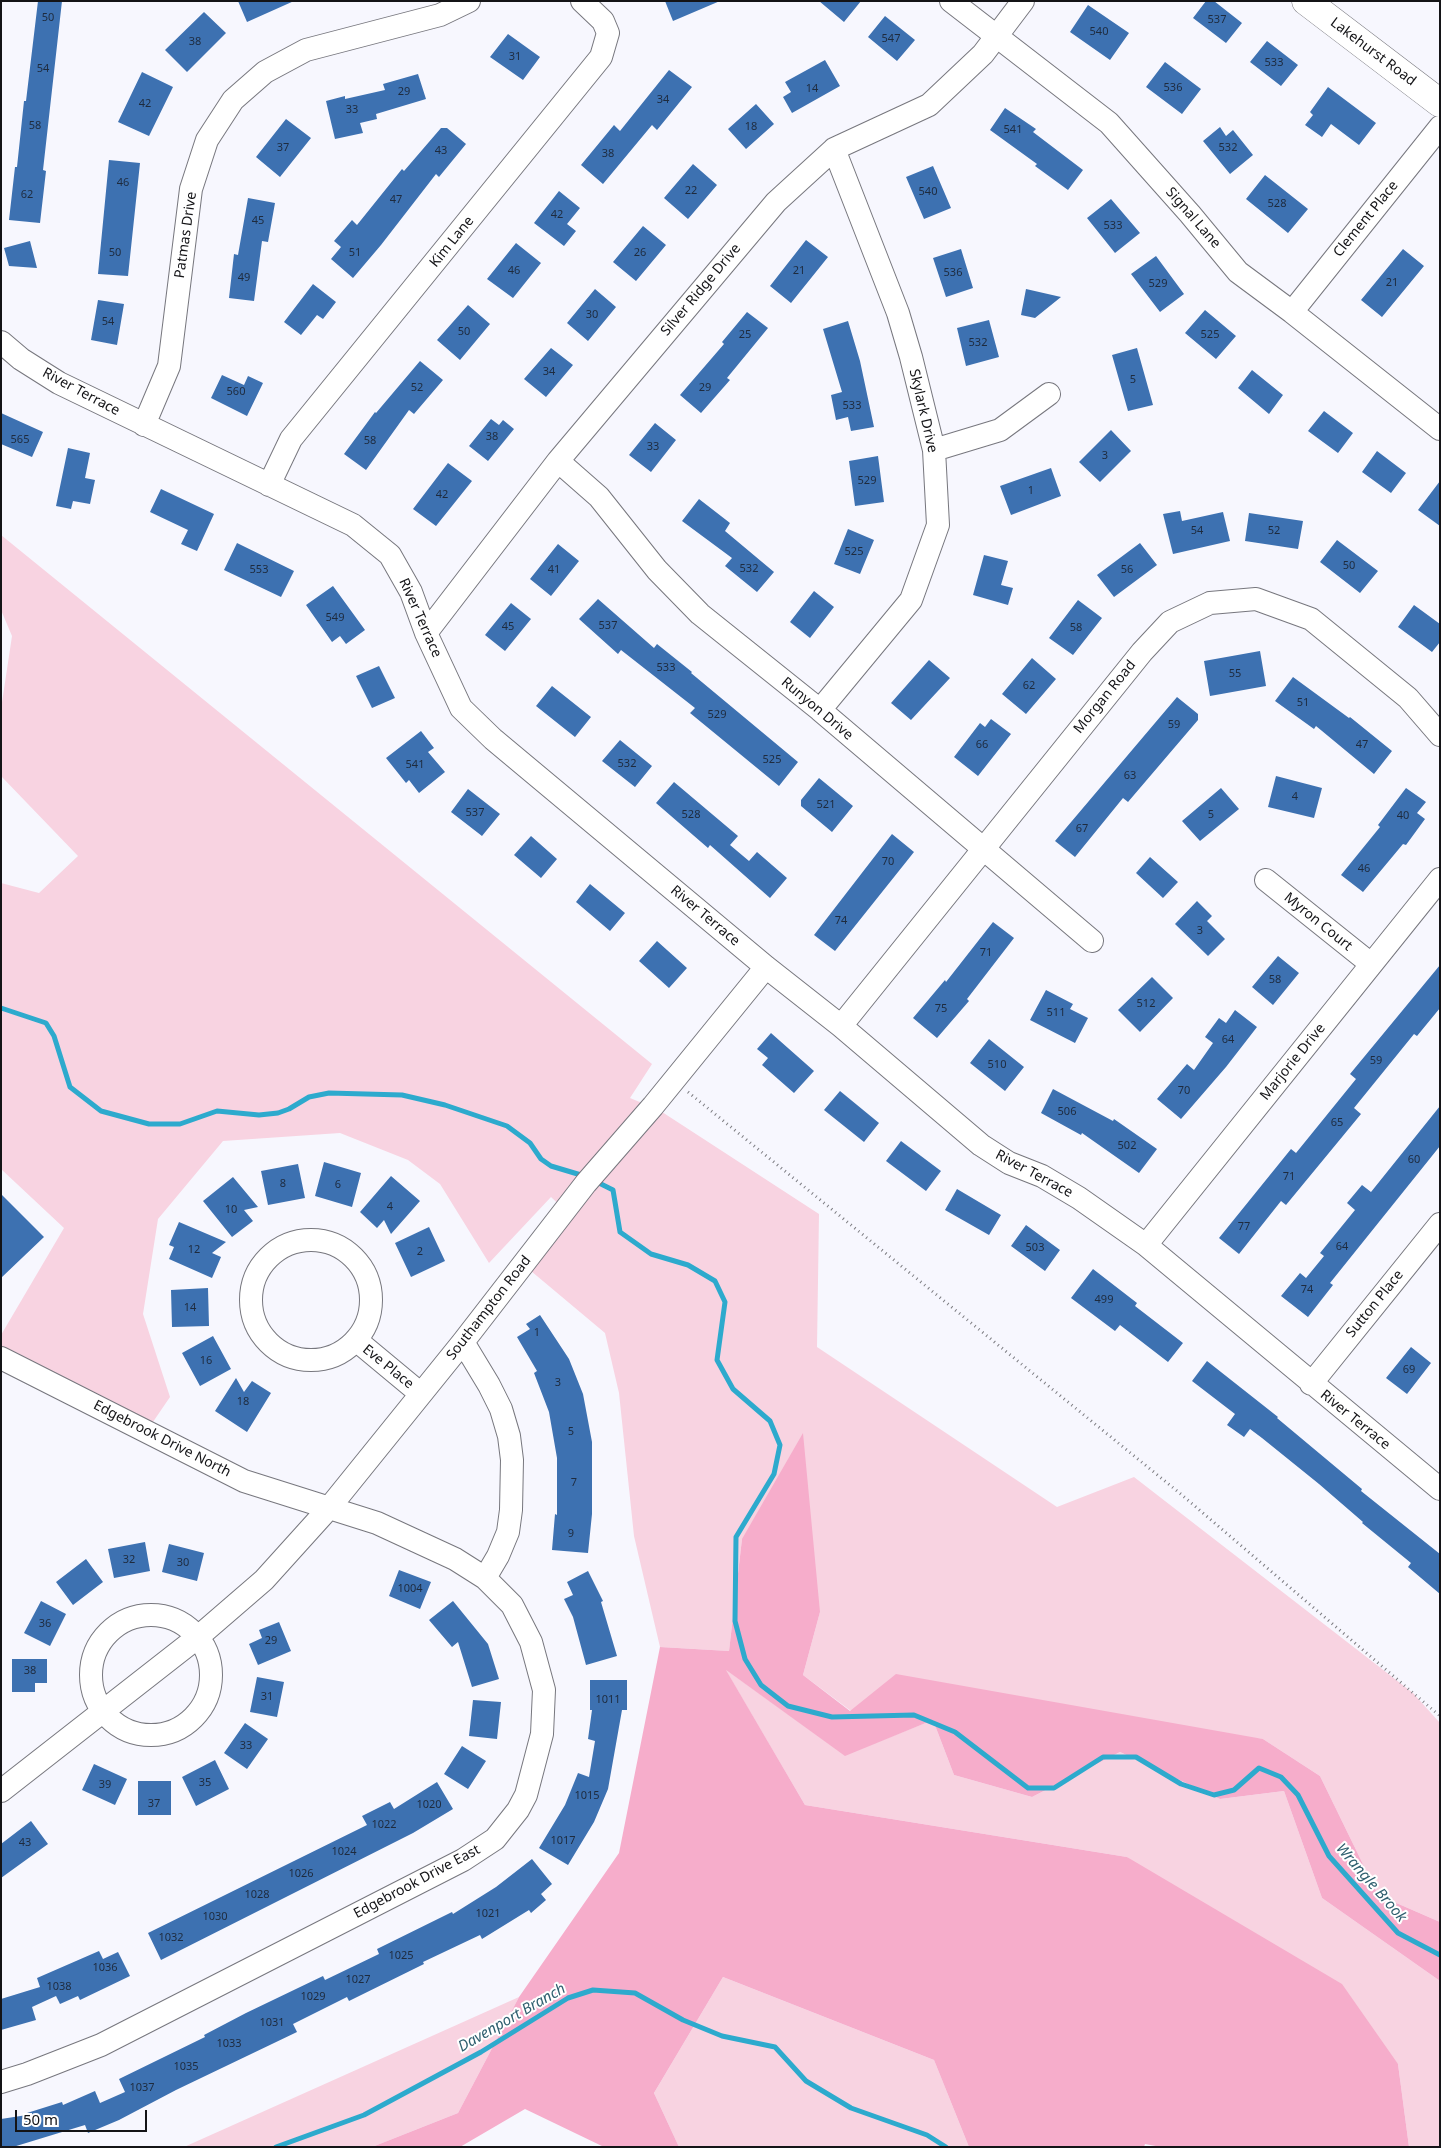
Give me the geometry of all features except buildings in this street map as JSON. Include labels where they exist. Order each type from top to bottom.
[{"type":"main road","name":"Lakehurst Road","points":[[1306,1],[1440,103]]},
{"type":"street","name":"Patmas Drive","points":[[144,425],[168,366],[191,189],[207,140],[233,100],[265,72],[306,50],[440,15],[469,1]]},
{"type":"street","name":"Kim Lane","points":[[269,485],[292,439],[601,57],[608,33],[603,21],[582,1]]},
{"type":"street","name":"Signal Lane","points":[[951,1],[1109,123],[1190,214],[1238,272],[1292,312],[1440,429]]},
{"type":"street","name":"Silver Ridge Drive","points":[[426,633],[558,461],[776,202],[834,149],[928,105],[983,54],[1023,1]]},
{"type":"street","name":"Clement Place","points":[[1292,312],[1440,127]]},
{"type":"street","name":"Skylark Drive","points":[[820,710],[911,600],[938,525],[934,450],[911,357],[898,313],[834,149]]},
{"type":"street","name":"River Terrace","points":[[1,342],[21,359],[59,382],[353,525],[390,556],[411,592],[426,633],[461,708],[493,739],[766,967],[841,1026],[981,1145],[1009,1163],[1042,1176],[1078,1198],[1146,1245],[1311,1384],[1440,1489]]},
{"type":"street","points":[[934,450],[1000,430],[1049,394]]},
{"type":"street","name":"Runyon Drive","points":[[558,461],[599,497],[657,570],[700,614],[820,710],[1092,941]]},
{"type":"street","name":"Morgan Road","points":[[841,1026],[1142,652],[1170,622],[1210,603],[1256,599],[1310,619],[1408,698],[1440,735]]},
{"type":"street","name":"Marjorie Drive","points":[[1146,1245],[1440,879]]},
{"type":"street","name":"Myron Court","points":[[1266,880],[1371,964]]},
{"type":"street","name":"Southampton Road","points":[[1,1791],[198,1637],[264,1580],[329,1508],[463,1342],[586,1183],[674,1080],[766,967]]},
{"type":"street","name":"Sutton Place","points":[[1311,1384],[1440,1224]]},
{"type":"street","name":"Eve Place","points":[[314,1240],[333,1244],[349,1254],[362,1268],[370,1286],[371,1305],[366,1324],[356,1340],[342,1352],[325,1359],[306,1360],[288,1356],[272,1346],[260,1333],[253,1316],[251,1298],[254,1280],[263,1264],[277,1251],[295,1242],[314,1240]]},
{"type":"street","name":"Eve Place","points":[[356,1340],[421,1394]]},
{"type":"street","points":[[463,1342],[490,1384],[501,1409],[509,1436],[511,1452],[511,1510],[508,1532],[498,1556],[484,1578]]},
{"type":"street","name":"Edgebrook Drive North","points":[[1,1358],[244,1481],[329,1508]]},
{"type":"street","name":"Edgebrook Drive East","points":[[1,2082],[27,2074],[101,2045],[463,1860],[495,1839],[518,1810],[526,1794],[542,1734],[544,1690],[530,1642],[512,1606],[484,1578],[455,1559],[377,1524],[329,1508]]},
{"type":"street","points":[[142,1616],[162,1616],[182,1624],[198,1637],[207,1654],[211,1672],[209,1691],[201,1708],[188,1722],[172,1732],[153,1735],[134,1733],[117,1725],[103,1712],[94,1694],[90,1673],[95,1653],[106,1635],[122,1622],[142,1616]]},
{"type":"path","points":[[674,1080],[1182,1495],[1440,1716]]},
{"type":"shaded area","points":[[1,535],[652,1064],[630,1098],[659,1110],[819,1214],[817,1347],[1057,1507],[1134,1477],[1413,1693],[1440,1723],[1440,1922],[1378,1895],[1320,1776],[1263,1739],[851,1711],[803,1675],[820,1612],[742,1539],[729,1651],[660,1647],[634,1536],[619,1393],[605,1333],[531,1271],[573,1218],[551,1197],[489,1263],[440,1184],[408,1160],[340,1133],[223,1141],[158,1219],[143,1314],[170,1397],[142,1438],[1,1357],[1,1335],[64,1228],[1,1169],[1,883],[39,893],[78,856],[1,776],[1,709],[12,636],[1,610]]},
{"type":"shaded area","points":[[803,1433],[820,1612],[803,1675],[850,1711],[896,1674],[1263,1739],[1320,1776],[1378,1895],[1440,1922],[1440,1981],[1322,1898],[1284,1791],[1220,1799],[1120,1752],[1032,1797],[954,1775],[933,1720],[845,1756],[726,1670],[805,1805],[1127,1857],[1342,1984],[1398,2064],[1409,2147],[1161,2147],[1145,2144],[1144,2147],[969,2147],[934,2060],[723,1977],[654,2093],[679,2147],[604,2147],[525,2109],[460,2147],[372,2147],[458,2113],[519,1997],[619,1853],[660,1647],[729,1651],[742,1539]]},
{"type":"shaded area","points":[[725,1669],[845,1755],[933,1720],[954,1775],[1032,1797],[1120,1752],[1220,1799],[1284,1791],[1322,1898],[1440,1981],[1440,2147],[1409,2147],[1398,2064],[1127,1857],[805,1805]]},
{"type":"shaded area","points":[[723,1977],[934,2060],[969,2147],[679,2147],[654,2093]]},
{"type":"shaded area","points":[[519,1997],[458,2113],[372,2147],[184,2147]]},
{"type":"waterway","name":"Wrangle Brook","points":[[1,1008],[46,1023],[54,1036],[70,1087],[101,1111],[149,1124],[180,1124],[217,1111],[259,1115],[278,1113],[309,1097],[329,1093],[402,1095],[445,1105],[507,1126],[530,1143],[541,1159],[551,1166],[581,1175]]},
{"type":"waterway","name":"Wrangle Brook","points":[[599,1183],[613,1190],[620,1232],[651,1254],[688,1265],[715,1281],[725,1302],[717,1360],[733,1389],[770,1421],[780,1445],[774,1474],[736,1537],[735,1621],[745,1659],[761,1685],[788,1706],[832,1717],[914,1715],[955,1732],[1028,1788],[1054,1788],[1103,1757],[1136,1757],[1181,1784],[1214,1795],[1234,1790],[1259,1768],[1281,1777],[1298,1795],[1329,1856],[1398,1933],[1440,1955]]},
{"type":"waterway","name":"Davenport Branch","points":[[276,2147],[364,2115],[481,2052],[568,1998],[593,1990],[635,1993],[683,2020],[722,2036],[775,2047],[806,2081],[851,2108],[927,2135],[946,2147]]}]
